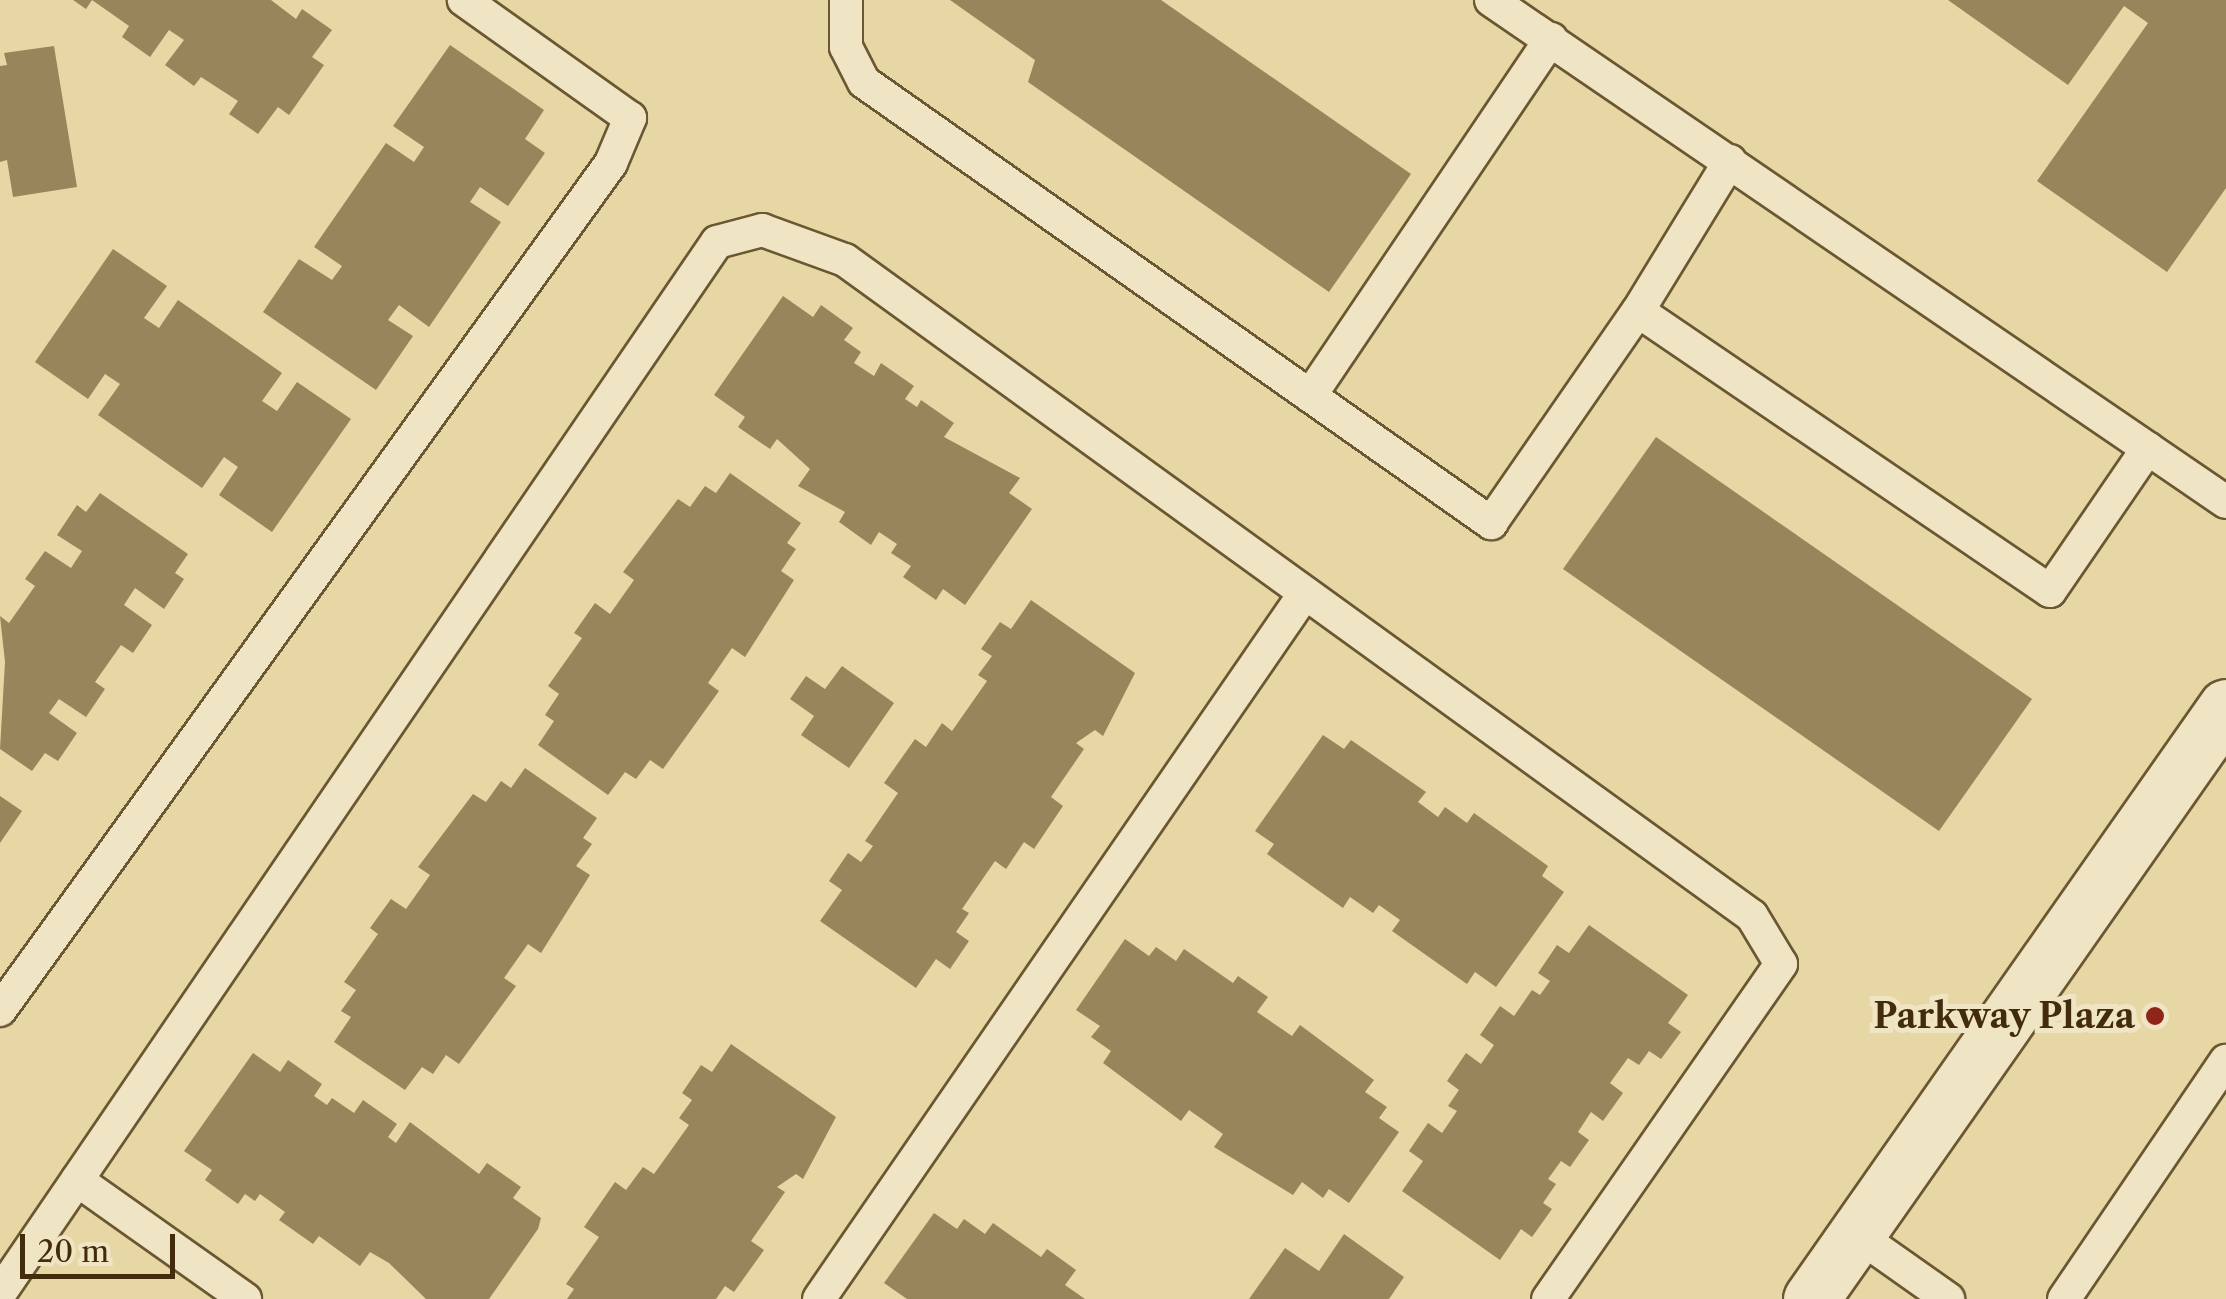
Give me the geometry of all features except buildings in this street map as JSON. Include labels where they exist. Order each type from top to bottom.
[{"type":"main road","points":[[1811,1299],[2226,707]]},
{"type":"lane","points":[[0,1010],[611,163],[630,118],[464,0]]},
{"type":"lane","points":[[846,0],[846,46],[864,82],[1492,523],[1638,311],[1730,161]]},
{"type":"lane","points":[[1491,0],[2226,502]]},
{"type":"lane","points":[[1310,396],[1551,39]]},
{"type":"lane","points":[[0,1293],[718,242],[762,230],[846,260],[1752,916],[1781,964],[1548,1299]]},
{"type":"lane","points":[[1638,311],[2050,591],[2148,448]]},
{"type":"lane","points":[[819,1299],[1305,593]]},
{"type":"lane","points":[[2064,1299],[2226,1061]]},
{"type":"lane","points":[[78,1180],[245,1299]]},
{"type":"lane","points":[[1856,1234],[1948,1299]]},
{"type":"place","name":"Parkway Plaza","points":[[2155,1016]]}]
